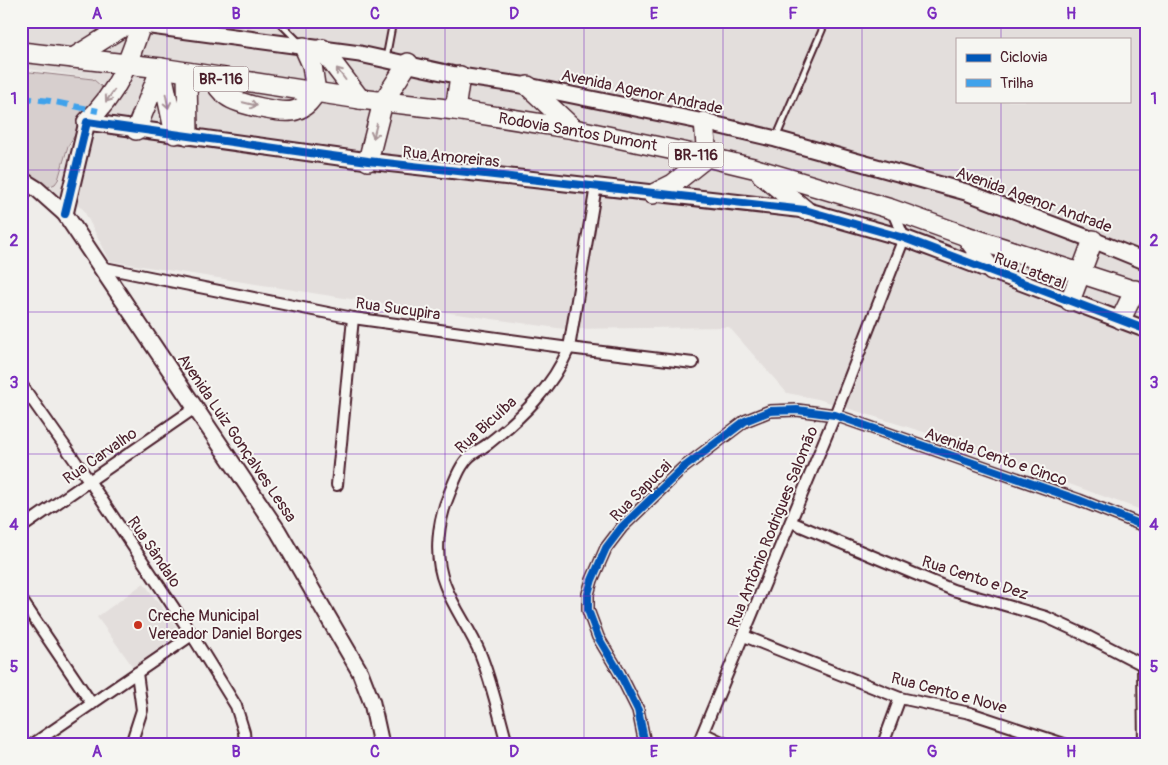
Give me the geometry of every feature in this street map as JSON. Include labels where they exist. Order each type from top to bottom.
[{"type":"highway","points":[[73,58],[131,23]]},
{"type":"highway","points":[[87,122],[108,100],[127,65],[131,23]]},
{"type":"highway","points":[[313,48],[312,65],[316,92]]},
{"type":"highway","points":[[313,48],[360,99]]},
{"type":"highway","name":"BR-116","points":[[21,52],[161,68],[212,78],[228,97],[279,111],[296,110],[304,106],[316,92]]},
{"type":"highway","points":[[368,161],[382,102],[408,63]]},
{"type":"highway","points":[[136,130],[161,68]]},
{"type":"highway","points":[[161,68],[182,135]]},
{"type":"highway","points":[[182,135],[187,73]]},
{"type":"highway","points":[[455,110],[460,76]]},
{"type":"highway","points":[[528,86],[574,129]]},
{"type":"highway","name":"Rodovia Santos Dumont","points":[[316,92],[455,110],[574,129],[753,168],[891,209],[966,236],[1141,293]]},
{"type":"highway","points":[[653,194],[673,184],[707,157],[704,122]]},
{"type":"highway","points":[[753,168],[805,210]]},
{"type":"highway","points":[[966,236],[992,271]]},
{"type":"highway","points":[[1070,301],[1093,240]]},
{"type":"highway","points":[[1121,318],[1141,293]]},
{"type":"street","name":"Avenida Agenor Andrade","points":[[131,23],[177,25],[386,59],[460,76],[528,86],[704,122],[776,139],[966,192],[1146,259]]},
{"type":"street","name":"Rua Amoreiras","points":[[87,122],[368,161],[805,210],[904,238]]},
{"type":"street","points":[[65,214],[87,122]]},
{"type":"street","name":"Avenida Luiz Gonçalves Lessa","points":[[21,179],[37,189],[65,214],[278,531],[360,672],[372,704],[381,744]]},
{"type":"street","name":"Rua Bicuíba","points":[[507,744],[480,653],[444,583],[438,550],[439,530],[448,497],[460,470],[470,456],[488,444],[534,403],[557,372],[569,348],[596,186]]},
{"type":"street","points":[[891,209],[904,238]]},
{"type":"street","name":"Rua Lateral","points":[[904,238],[1070,301],[1121,318],[1147,330]]},
{"type":"street","name":"Rua Antônio Rodrigues Salomão","points":[[698,744],[835,415],[904,238]]},
{"type":"street","name":"Rua Sucupira","points":[[100,267],[353,318],[693,363]]},
{"type":"street","points":[[338,485],[353,318]]},
{"type":"street","name":"Rua Sândalo","points":[[21,384],[90,482],[192,635],[236,706],[244,732],[245,744]]},
{"type":"street","name":"Rua Carvalho","points":[[21,528],[196,408]]},
{"type":"street","name":"Rua Sapucai","points":[[645,744],[638,710],[619,672],[598,637],[588,610],[588,594],[592,580],[606,548],[622,528],[683,468],[745,422],[770,411],[797,410],[835,415]]},
{"type":"street","name":"Avenida Cento e Cinco","points":[[835,415],[1070,497],[1147,527]]},
{"type":"street","name":"Rua Cento e Dez","points":[[791,522],[953,590],[1046,617],[1145,666]]},
{"type":"street","points":[[21,600],[92,704]]},
{"type":"street","points":[[33,744],[192,635]]},
{"type":"street","name":"Rua Cento e Nove","points":[[744,636],[900,698],[970,714],[1064,744]]},
{"type":"street","points":[[1144,744],[1145,666]]},
{"type":"street","points":[[132,744],[142,710],[137,673]]},
{"type":"street","points":[[883,744],[900,698]]},
{"type":"street","points":[[703,733],[726,744]]},
{"type":"lane","points":[[278,21],[313,48]]},
{"type":"lane","points":[[386,59],[393,21]]},
{"type":"lane","points":[[776,139],[826,21]]},
{"type":"shaded area","points":[[21,21],[1147,21],[1147,242],[1144,248],[1147,249],[1147,512],[930,434],[818,399],[787,393],[729,327],[564,329],[344,298],[110,261],[83,209],[50,189],[59,181],[69,147],[104,91],[102,85],[93,78],[21,68]]},
{"type":"shaded area","points":[[21,71],[93,79],[101,86],[103,91],[68,146],[58,180],[55,184],[48,187],[21,173]]},
{"type":"shaded area","name":"Creche Municipal Vereador Daniel Borges","points":[[144,583],[180,633],[133,667],[97,617]]},
{"type":"marked path","points":[[21,98],[50,101],[98,111]]},
{"type":"cycle path","points":[[65,214],[87,122],[368,161],[805,210],[904,238],[1147,330]]},
{"type":"cycle path","points":[[645,744],[638,710],[619,672],[598,637],[588,610],[588,594],[592,580],[606,548],[622,527],[683,468],[745,421],[770,411],[797,410],[835,415],[1079,500],[1147,527]]},
{"type":"place","name":"Creche Municipal Vereador Daniel Borges","points":[[138,625]]}]
